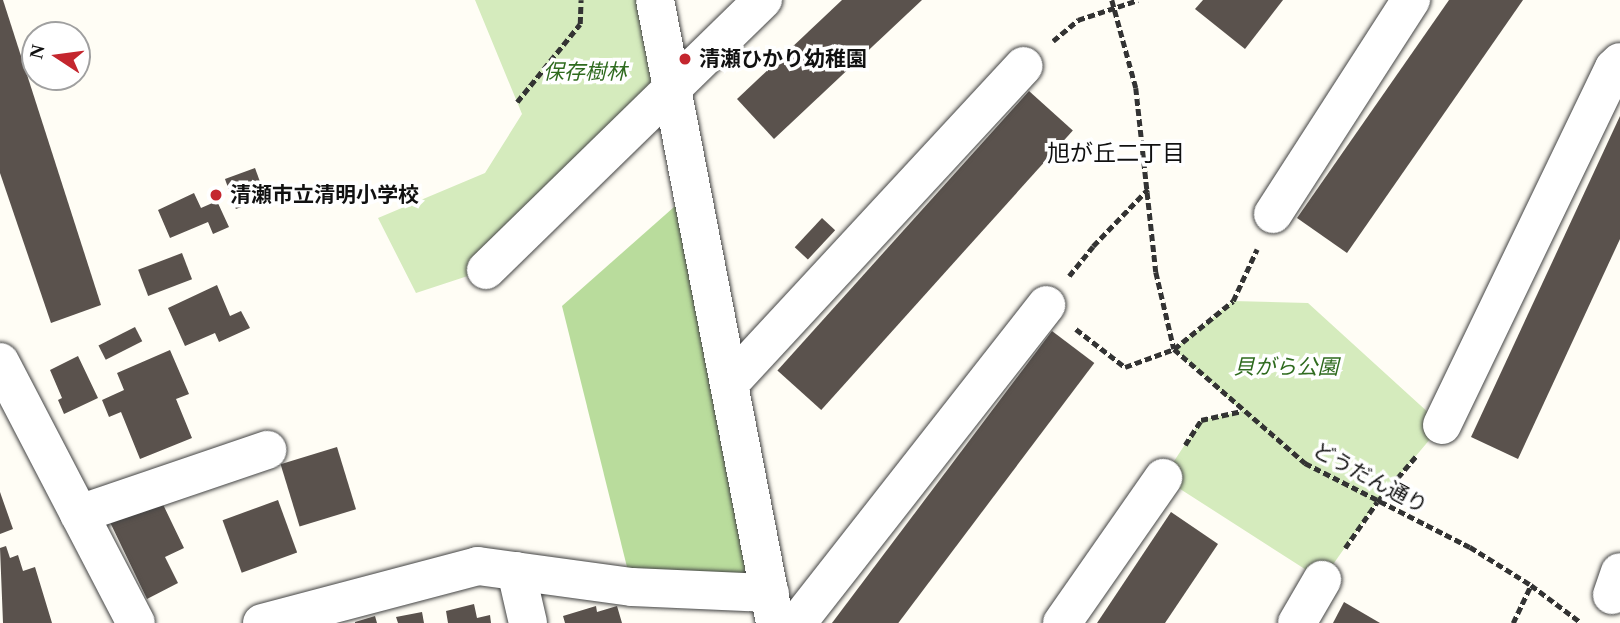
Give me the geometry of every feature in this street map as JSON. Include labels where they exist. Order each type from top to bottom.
[{"type":"street","points":[[262,623],[478,566],[772,608],[655,0]]},
{"type":"street","points":[[486,270],[763,0]]},
{"type":"street","points":[[1273,214],[1411,0]]},
{"type":"street","points":[[1442,425],[1614,68],[1620,62]]},
{"type":"street","points":[[730,383],[1024,66]]},
{"type":"street","points":[[797,623],[1046,305]]},
{"type":"street","points":[[0,362],[136,623]]},
{"type":"street","points":[[79,514],[267,450]]},
{"type":"street","points":[[1062,623],[1163,478]]},
{"type":"street","points":[[516,571],[528,623]]},
{"type":"street","points":[[1297,623],[1322,580]]},
{"type":"path","points":[[517,102],[580,24],[580,0]]},
{"type":"path","points":[[1112,0],[1136,88],[1156,272],[1174,349]]},
{"type":"path","points":[[1024,66],[1078,20],[1115,10],[1138,0]]},
{"type":"path","points":[[1148,189],[1093,246],[1046,305],[1125,367],[1174,349],[1233,301],[1273,214]]},
{"type":"path","name":"どうだん通り","points":[[1174,349],[1242,411],[1305,463],[1470,547],[1531,585],[1582,623]]},
{"type":"path","points":[[1163,478],[1201,421],[1242,411]]},
{"type":"path","points":[[1322,580],[1377,502],[1442,425]]},
{"type":"path","points":[[1513,623],[1531,585]]},
{"type":"green space","name":"保存樹林","points":[[475,0],[655,0],[671,92],[486,270],[416,293],[378,218],[485,173],[522,114]]},
{"type":"green space","points":[[691,192],[770,593],[632,587],[562,306]]},
{"type":"green space","name":"貝がら公園","points":[[1233,301],[1308,303],[1442,425],[1377,502],[1322,580],[1163,478],[1201,420],[1242,411],[1174,349]]},
{"type":"building","points":[[0,0],[3,0],[21,56],[21,91],[32,91],[101,305],[51,323],[0,173]]},
{"type":"building","points":[[842,0],[922,0],[774,139],[737,99]]},
{"type":"building","points":[[1203,0],[1283,0],[1245,49],[1195,9]]},
{"type":"building","points":[[1449,0],[1523,0],[1347,253],[1297,218]]},
{"type":"building","points":[[1029,91],[1073,130],[821,410],[777,370]]},
{"type":"building","points":[[1620,116],[1620,239],[1518,459],[1471,437]]},
{"type":"building","points":[[255,168],[266,198],[236,209],[225,179]]},
{"type":"building","points":[[194,193],[201,208],[217,201],[229,227],[213,234],[208,222],[170,238],[158,210]]},
{"type":"building","points":[[822,218],[835,230],[808,260],[795,247]]},
{"type":"building","points":[[182,253],[192,279],[148,296],[138,270]]},
{"type":"building","points":[[217,285],[230,316],[241,311],[250,328],[219,342],[215,333],[185,346],[168,308]]},
{"type":"building","points":[[135,327],[142,341],[106,360],[98,346]]},
{"type":"building","points":[[1052,331],[1094,363],[898,623],[832,623]]},
{"type":"building","points":[[170,350],[189,394],[176,399],[192,438],[140,459],[121,412],[109,417],[102,400],[124,390],[117,373]]},
{"type":"building","points":[[78,356],[98,398],[64,414],[58,400],[62,398],[50,370]]},
{"type":"building","points":[[337,447],[356,509],[300,526],[281,464]]},
{"type":"building","points":[[0,492],[13,529],[0,534]]},
{"type":"building","points":[[158,494],[184,548],[165,557],[178,583],[147,599],[108,518]]},
{"type":"building","points":[[278,500],[297,553],[242,573],[223,520]]},
{"type":"building","points":[[1171,512],[1218,544],[1165,623],[1097,623]]},
{"type":"building","points":[[6,546],[10,558],[18,555],[23,571],[35,567],[52,623],[3,623],[0,548]]},
{"type":"building","points":[[1344,602],[1380,623],[1333,623]]},
{"type":"building","points":[[474,604],[477,618],[490,615],[491,623],[448,623],[446,611]]},
{"type":"building","points":[[596,606],[597,612],[617,606],[622,623],[565,623],[563,616]]},
{"type":"building","points":[[422,612],[424,623],[398,623],[396,617]]},
{"type":"building","points":[[375,616],[377,623],[355,623],[355,622]]},
{"type":"place","name":"清瀬ひかり幼稚園","points":[[685,59]]},
{"type":"place","name":"清瀬市立清明小学校","points":[[216,195]]},
{"type":"district","name":"旭が丘二丁目","points":[[1116,154]]}]
